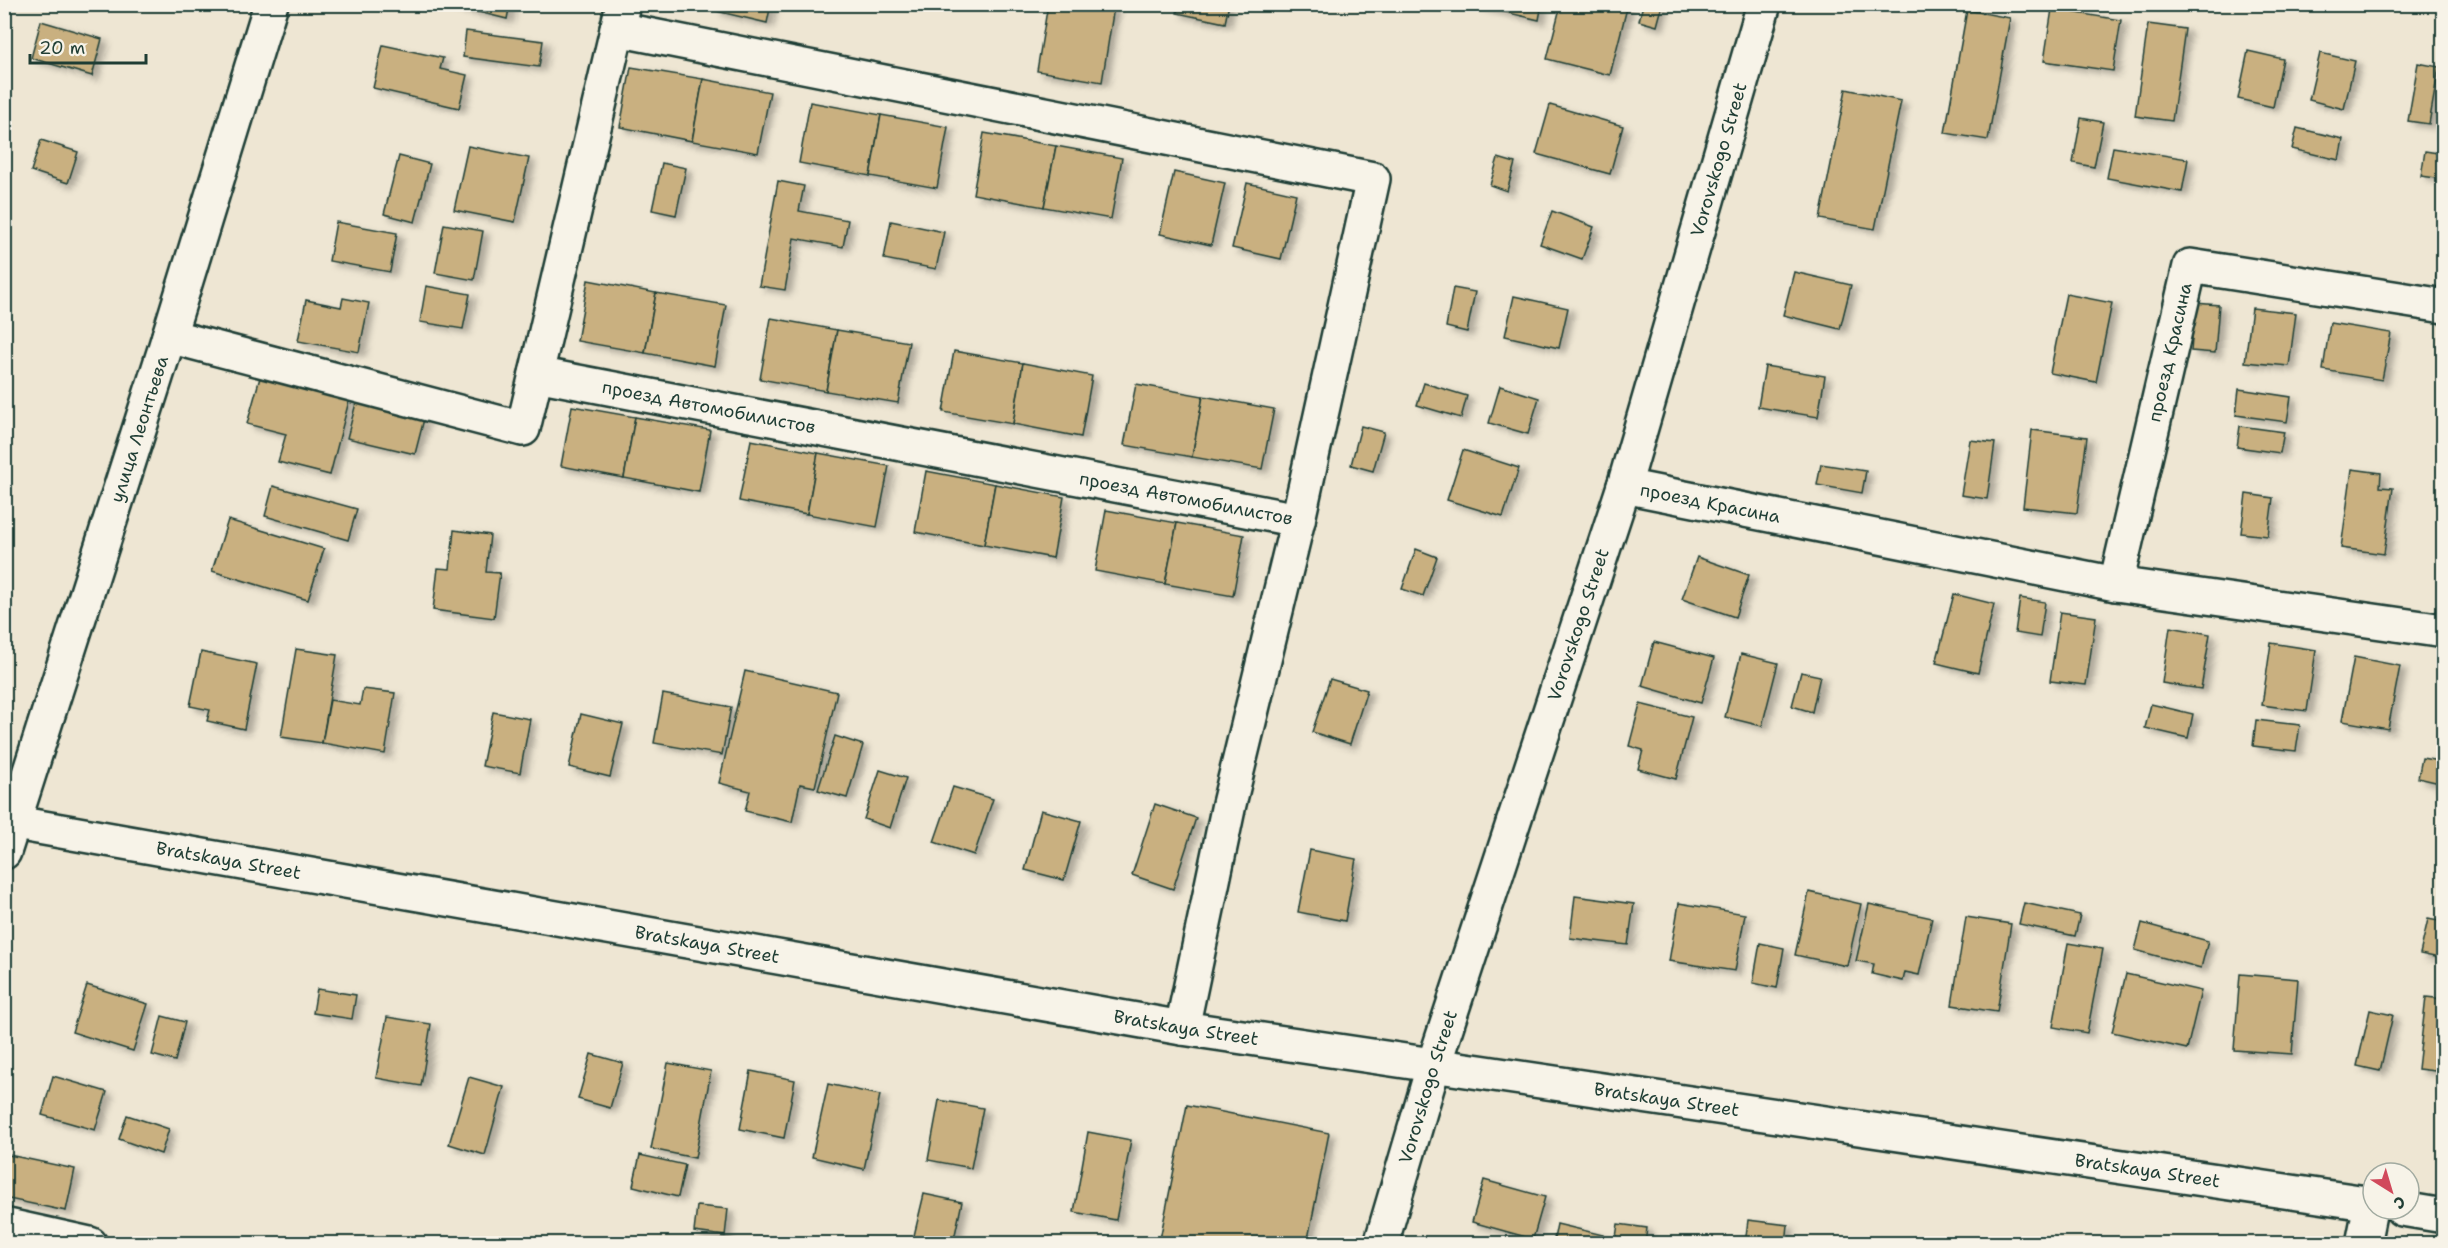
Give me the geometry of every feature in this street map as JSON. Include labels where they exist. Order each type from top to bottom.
[{"type":"street","name":"улица Леонтьева","points":[[8,832],[169,336],[271,4]]},
{"type":"street","name":"Vorovskogo Street","points":[[1381,1244],[1434,1064],[1624,486],[1764,4]]},
{"type":"street","name":"проезд Автомобилистов","points":[[620,17],[1373,179],[1298,520],[536,374],[620,17]]},
{"type":"street","name":"проезд Красина","points":[[2116,584],[2190,266],[2444,306]]},
{"type":"street","points":[[169,336],[523,429],[536,374]]},
{"type":"street","name":"проезд Красина","points":[[1624,486],[2116,584],[2444,631]]},
{"type":"street","points":[[1182,1028],[1229,804],[1298,520]]},
{"type":"street","name":"Bratskaya Street","points":[[8,832],[1182,1028],[2361,1203]]},
{"type":"street","name":"Bratskaya Street","points":[[2421,1212],[2444,1215]]},
{"type":"street","points":[[2363,1244],[2374,1221]]},
{"type":"street","points":[[4,1225],[90,1244]]},
{"type":"building","points":[[446,4],[510,4],[507,19]]},
{"type":"building","points":[[717,4],[771,4],[767,23],[716,11]]},
{"type":"building","points":[[1048,4],[1100,4],[1114,7],[1102,82],[1037,71]]},
{"type":"building","points":[[1179,4],[1229,4],[1225,23],[1177,13]]},
{"type":"building","points":[[1479,4],[1542,4],[1539,20],[1479,6]]},
{"type":"building","points":[[1561,4],[1628,4],[1610,75],[1547,59]]},
{"type":"building","points":[[1643,4],[1663,4],[1657,26],[1639,21]]},
{"type":"building","points":[[2052,9],[2121,20],[2113,71],[2044,61]]},
{"type":"building","points":[[1967,10],[2010,18],[1988,140],[1945,133]]},
{"type":"building","points":[[41,21],[102,39],[92,76],[31,58]]},
{"type":"building","points":[[2148,24],[2185,29],[2172,121],[2135,116]]},
{"type":"building","points":[[466,31],[543,41],[539,67],[463,57]]},
{"type":"building","points":[[383,45],[443,58],[440,69],[467,75],[459,108],[373,88]]},
{"type":"building","points":[[2248,51],[2283,59],[2273,107],[2238,99]]},
{"type":"building","points":[[2320,53],[2355,61],[2344,109],[2309,100]]},
{"type":"building","points":[[2418,63],[2439,67],[2429,124],[2408,121]]},
{"type":"building","points":[[631,67],[703,79],[692,141],[620,127]]},
{"type":"building","points":[[703,79],[770,92],[758,153],[692,141]]},
{"type":"building","points":[[1846,89],[1901,101],[1875,229],[1820,219]]},
{"type":"building","points":[[810,102],[881,115],[870,176],[799,163]]},
{"type":"building","points":[[1550,105],[1623,126],[1610,174],[1536,154]]},
{"type":"building","points":[[881,115],[948,127],[937,188],[870,176]]},
{"type":"building","points":[[2081,118],[2103,122],[2094,167],[2073,163]]},
{"type":"building","points":[[2297,128],[2343,139],[2339,160],[2292,149]]},
{"type":"building","points":[[984,133],[1056,146],[1044,207],[973,194]]},
{"type":"building","points":[[41,140],[78,152],[68,183],[31,171]]},
{"type":"building","points":[[468,146],[529,158],[515,222],[454,210]]},
{"type":"building","points":[[1056,146],[1122,158],[1111,219],[1044,207]]},
{"type":"building","points":[[2113,147],[2188,159],[2182,192],[2107,178]]},
{"type":"building","points":[[2425,151],[2444,154],[2444,179],[2421,176]]},
{"type":"building","points":[[399,156],[430,164],[415,222],[384,214]]},
{"type":"building","points":[[1498,158],[1515,163],[1507,191],[1490,185]]},
{"type":"building","points":[[662,163],[686,168],[676,215],[652,210]]},
{"type":"building","points":[[1174,172],[1225,183],[1211,245],[1160,234]]},
{"type":"building","points":[[778,181],[804,186],[799,211],[848,220],[843,247],[794,238],[785,290],[759,286]]},
{"type":"building","points":[[1247,183],[1296,194],[1281,259],[1232,248]]},
{"type":"building","points":[[1552,211],[1594,227],[1582,259],[1540,244]]},
{"type":"building","points":[[891,221],[944,232],[936,269],[884,259]]},
{"type":"building","points":[[336,222],[397,233],[390,272],[329,261]]},
{"type":"building","points":[[2444,223],[2444,279],[2436,278]]},
{"type":"building","points":[[444,224],[483,231],[474,280],[435,273]]},
{"type":"building","points":[[1794,272],[1851,285],[1840,329],[1783,315]]},
{"type":"building","points":[[588,280],[656,293],[645,353],[577,341]]},
{"type":"building","points":[[426,286],[470,294],[463,329],[420,322]]},
{"type":"building","points":[[1453,288],[1475,292],[1467,332],[1446,327]]},
{"type":"building","points":[[656,293],[726,305],[715,366],[645,353]]},
{"type":"building","points":[[2066,294],[2112,303],[2096,382],[2050,373]]},
{"type":"building","points":[[1514,296],[1568,308],[1559,348],[1505,336]]},
{"type":"building","points":[[343,298],[369,303],[359,352],[298,341],[306,300],[341,307]]},
{"type":"building","points":[[2195,303],[2219,305],[2215,353],[2191,351]]},
{"type":"building","points":[[2252,308],[2296,313],[2289,366],[2245,362]]},
{"type":"building","points":[[771,318],[837,330],[826,391],[760,379]]},
{"type":"building","points":[[2330,323],[2391,333],[2382,380],[2323,370]]},
{"type":"building","points":[[837,330],[909,342],[898,403],[826,391]]},
{"type":"building","points":[[954,351],[1023,363],[1013,424],[943,412]]},
{"type":"building","points":[[1023,363],[1092,376],[1081,437],[1013,424]]},
{"type":"building","points":[[1765,366],[1825,376],[1818,417],[1758,407]]},
{"type":"building","points":[[261,374],[350,397],[330,475],[278,462],[286,434],[247,424]]},
{"type":"building","points":[[1424,383],[1467,396],[1461,418],[1417,405]]},
{"type":"building","points":[[1136,384],[1203,396],[1192,457],[1124,445]]},
{"type":"building","points":[[1500,386],[1539,398],[1528,434],[1489,423]]},
{"type":"building","points":[[2239,389],[2291,397],[2287,422],[2236,415]]},
{"type":"building","points":[[1203,396],[1274,409],[1262,469],[1192,457]]},
{"type":"building","points":[[356,403],[424,419],[415,454],[347,438]]},
{"type":"building","points":[[572,406],[635,417],[624,478],[561,466]]},
{"type":"building","points":[[635,417],[710,430],[699,492],[624,478]]},
{"type":"building","points":[[1361,426],[1384,432],[1373,471],[1351,465]]},
{"type":"building","points":[[2240,426],[2284,432],[2280,453],[2237,447]]},
{"type":"building","points":[[2032,430],[2087,437],[2077,513],[2023,507]]},
{"type":"building","points":[[751,440],[818,453],[807,514],[739,501]]},
{"type":"building","points":[[1970,440],[1995,443],[1987,499],[1961,495]]},
{"type":"building","points":[[1463,450],[1519,468],[1503,517],[1447,500]]},
{"type":"building","points":[[818,453],[889,466],[877,527],[807,514]]},
{"type":"building","points":[[1821,464],[1866,471],[1862,493],[1817,485]]},
{"type":"building","points":[[2352,469],[2381,473],[2380,487],[2393,488],[2384,554],[2341,548]]},
{"type":"building","points":[[926,471],[995,484],[984,545],[915,532]]},
{"type":"building","points":[[995,484],[1064,497],[1053,558],[984,545]]},
{"type":"building","points":[[273,486],[357,509],[348,540],[265,516]]},
{"type":"building","points":[[2246,494],[2273,498],[2268,536],[2241,533]]},
{"type":"building","points":[[1106,510],[1177,523],[1165,584],[1095,571]]},
{"type":"building","points":[[228,520],[324,549],[308,600],[212,571]]},
{"type":"building","points":[[1177,523],[1244,535],[1233,596],[1165,584]]},
{"type":"building","points":[[454,530],[490,535],[486,572],[500,573],[494,618],[433,610],[438,568],[450,569]]},
{"type":"building","points":[[1416,549],[1437,557],[1423,596],[1402,589]]},
{"type":"building","points":[[1697,557],[1749,575],[1735,617],[1682,599]]},
{"type":"building","points":[[1954,594],[1994,604],[1978,673],[1936,663]]},
{"type":"building","points":[[2020,598],[2045,602],[2040,637],[2015,633]]},
{"type":"building","points":[[2060,612],[2096,617],[2086,685],[2050,681]]},
{"type":"building","points":[[2170,627],[2210,634],[2201,689],[2162,683]]},
{"type":"building","points":[[1654,642],[1714,658],[1701,703],[1642,686]]},
{"type":"building","points":[[2271,643],[2316,650],[2307,711],[2262,705]]},
{"type":"building","points":[[296,649],[337,655],[322,743],[281,737]]},
{"type":"building","points":[[201,652],[257,664],[244,729],[207,721],[210,710],[190,706]]},
{"type":"building","points":[[1741,654],[1778,663],[1762,726],[1725,717]]},
{"type":"building","points":[[2354,657],[2400,666],[2388,729],[2342,721]]},
{"type":"building","points":[[745,671],[837,692],[815,787],[800,784],[792,822],[745,811],[750,791],[719,783]]},
{"type":"building","points":[[1801,672],[1820,676],[1812,712],[1792,706]]},
{"type":"building","points":[[1330,679],[1367,690],[1350,744],[1312,732]]},
{"type":"building","points":[[363,689],[395,693],[385,754],[322,743],[330,700],[360,705]]},
{"type":"building","points":[[663,694],[731,707],[722,755],[654,743]]},
{"type":"building","points":[[1640,704],[1692,717],[1676,779],[1638,769],[1643,750],[1629,746]]},
{"type":"building","points":[[2151,704],[2193,714],[2188,738],[2145,728]]},
{"type":"building","points":[[493,712],[530,719],[520,773],[482,766]]},
{"type":"building","points":[[581,714],[623,724],[610,777],[569,767]]},
{"type":"building","points":[[2256,720],[2300,725],[2296,751],[2253,746]]},
{"type":"building","points":[[835,736],[863,745],[847,798],[818,790]]},
{"type":"building","points":[[2422,758],[2444,762],[2444,784],[2418,778]]},
{"type":"building","points":[[880,770],[906,778],[890,828],[864,819]]},
{"type":"building","points":[[953,787],[993,799],[974,855],[934,842]]},
{"type":"building","points":[[1155,804],[1196,818],[1173,889],[1132,875]]},
{"type":"building","points":[[1041,810],[1081,821],[1064,880],[1025,870]]},
{"type":"building","points":[[1310,850],[1356,859],[1345,921],[1298,912]]},
{"type":"building","points":[[1809,892],[1861,904],[1847,966],[1795,955]]},
{"type":"building","points":[[1575,896],[1634,904],[1628,945],[1570,938]]},
{"type":"building","points":[[1679,903],[1745,914],[1735,971],[1669,961]]},
{"type":"building","points":[[2024,903],[2080,915],[2075,936],[2019,924]]},
{"type":"building","points":[[1869,904],[1932,918],[1919,975],[1905,972],[1903,981],[1872,974],[1874,964],[1856,961]]},
{"type":"building","points":[[1966,917],[2011,924],[1997,1012],[1952,1005]]},
{"type":"building","points":[[2428,919],[2444,922],[2444,959],[2420,954]]},
{"type":"building","points":[[2142,923],[2208,941],[2201,968],[2135,950]]},
{"type":"building","points":[[1760,943],[1784,948],[1777,988],[1753,983]]},
{"type":"building","points":[[2068,943],[2103,949],[2087,1033],[2053,1027]]},
{"type":"building","points":[[2126,974],[2201,991],[2187,1049],[2112,1032]]},
{"type":"building","points":[[2240,974],[2298,979],[2292,1054],[2234,1050]]},
{"type":"building","points":[[87,985],[148,1004],[133,1051],[72,1032]]},
{"type":"building","points":[[317,989],[356,995],[352,1019],[313,1013]]},
{"type":"building","points":[[2426,997],[2444,999],[2444,1072],[2418,1069]]},
{"type":"building","points":[[2370,1010],[2393,1015],[2380,1071],[2357,1066]]},
{"type":"building","points":[[162,1016],[185,1022],[175,1061],[152,1055]]},
{"type":"building","points":[[387,1017],[431,1024],[421,1086],[376,1078]]},
{"type":"building","points":[[591,1054],[623,1063],[610,1108],[578,1099]]},
{"type":"building","points":[[668,1063],[711,1071],[695,1158],[651,1149]]},
{"type":"building","points":[[751,1071],[795,1080],[784,1138],[740,1129]]},
{"type":"building","points":[[53,1076],[107,1092],[95,1130],[42,1115]]},
{"type":"building","points":[[469,1077],[504,1087],[485,1155],[449,1144]]},
{"type":"building","points":[[828,1084],[880,1095],[864,1169],[812,1157]]},
{"type":"building","points":[[939,1100],[983,1108],[971,1168],[928,1160]]},
{"type":"building","points":[[1187,1105],[1329,1133],[1307,1244],[1159,1244]]},
{"type":"building","points":[[127,1115],[169,1129],[161,1154],[119,1139]]},
{"type":"building","points":[[1088,1132],[1131,1140],[1116,1220],[1074,1212]]},
{"type":"building","points":[[9,1155],[75,1169],[66,1211],[4,1198],[4,1178]]},
{"type":"building","points":[[640,1155],[685,1165],[678,1197],[633,1186]]},
{"type":"building","points":[[1484,1180],[1545,1197],[1533,1239],[1472,1222]]},
{"type":"building","points":[[924,1194],[962,1202],[953,1244],[912,1244]]},
{"type":"building","points":[[697,1206],[728,1209],[725,1236],[694,1232]]},
{"type":"building","points":[[1748,1220],[1788,1225],[1786,1244],[1745,1244]]},
{"type":"building","points":[[1557,1224],[1603,1235],[1601,1244],[1553,1244]]},
{"type":"building","points":[[1618,1224],[1647,1228],[1645,1244],[1615,1244]]},
{"type":"building","points":[[1872,1238],[1899,1242],[1898,1244],[1871,1244]]}]
